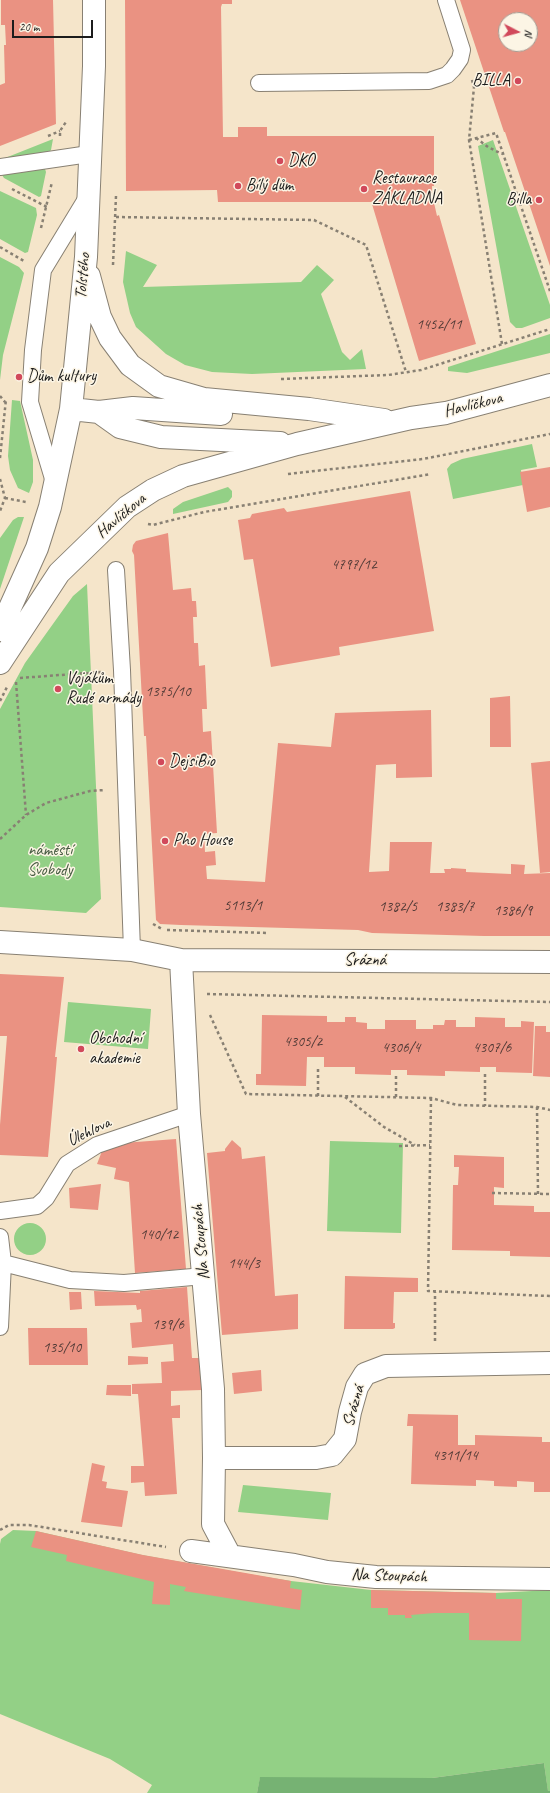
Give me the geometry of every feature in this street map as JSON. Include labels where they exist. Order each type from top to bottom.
[{"type":"street","name":"Tolstého","points":[[0,630],[37,548],[50,507],[71,409],[86,257],[89,154],[94,66],[94,0]]},
{"type":"street","name":"Havlíčkova","points":[[86,257],[93,294],[100,317],[110,338],[130,365],[146,379],[159,386],[204,399],[309,409],[395,422]]},
{"type":"street","name":"Havlíčkova","points":[[0,663],[59,573],[127,507],[153,490],[183,476],[297,444],[395,422],[446,413],[550,385]]},
{"type":"street","name":"Havlíčkova","points":[[71,409],[99,412],[133,408],[228,414],[309,409]]},
{"type":"street","name":"Havlíčkova","points":[[99,412],[120,427],[162,437],[297,444]]},
{"type":"street","points":[[0,942],[132,950],[180,960]]},
{"type":"street","name":"Srázná","points":[[180,960],[550,962]]},
{"type":"street","name":"Na Stoupách","points":[[180,960],[189,1114],[213,1389],[213,1524],[230,1556]]},
{"type":"street","name":"Srázná","points":[[214,1458],[316,1458],[332,1455],[345,1440],[355,1393],[365,1374],[386,1366],[550,1363]]},
{"type":"street","points":[[191,1551],[213,1524]]},
{"type":"street","name":"Na Stoupách","points":[[191,1551],[294,1565],[327,1572],[376,1577],[550,1579]]},
{"type":"lane","points":[[259,83],[429,81],[447,75],[460,59],[462,50],[446,0]]},
{"type":"lane","points":[[0,167],[89,154]]},
{"type":"lane","points":[[55,485],[30,402],[33,350],[43,270],[88,196]]},
{"type":"lane","points":[[116,570],[122,670],[125,789],[132,950]]},
{"type":"lane","name":"Úlehlova","points":[[0,1211],[37,1206],[46,1198],[67,1164],[97,1146],[189,1114]]},
{"type":"lane","points":[[0,1237],[3,1263],[0,1327]]},
{"type":"lane","points":[[3,1263],[70,1280],[124,1284],[204,1276]]},
{"type":"path","points":[[462,50],[474,87],[469,140],[502,344]]},
{"type":"path","points":[[469,140],[496,133],[550,291]]},
{"type":"path","points":[[476,138],[488,147],[503,154]]},
{"type":"path","points":[[9,187],[47,207]]},
{"type":"path","points":[[113,268],[116,217],[314,220],[366,245],[406,372]]},
{"type":"path","points":[[0,247],[25,262]]},
{"type":"path","points":[[273,380],[388,375],[421,370],[550,329]]},
{"type":"path","points":[[0,396],[6,402],[0,458]]},
{"type":"path","points":[[284,475],[424,459],[550,434]]},
{"type":"path","points":[[146,524],[153,525],[204,512],[431,474]]},
{"type":"path","points":[[0,479],[5,498],[0,511]]},
{"type":"path","points":[[26,815],[16,679],[122,670]]},
{"type":"path","points":[[0,839],[26,815],[46,802],[90,791],[125,789]]},
{"type":"path","points":[[152,923],[159,928],[167,930],[271,933]]},
{"type":"path","points":[[200,994],[550,1002]]},
{"type":"path","points":[[207,1008],[246,1094],[431,1098],[457,1105],[537,1107],[550,1110]]},
{"type":"path","points":[[318,1068],[318,1096]]},
{"type":"path","points":[[485,1074],[485,1106]]},
{"type":"path","points":[[396,1076],[396,1098]]},
{"type":"path","points":[[345,1096],[384,1127],[415,1145]]},
{"type":"path","points":[[431,1098],[428,1291],[550,1296]]},
{"type":"path","points":[[537,1107],[538,1194]]},
{"type":"path","points":[[398,1146],[430,1145]]},
{"type":"path","points":[[492,1193],[550,1194]]},
{"type":"path","points":[[435,1292],[435,1365]]},
{"type":"path","points":[[0,1530],[9,1525],[29,1525],[191,1551]]},
{"type":"green space","points":[[53,139],[51,150],[49,152],[0,160]]},
{"type":"green space","points":[[493,140],[550,305],[550,318],[522,328],[516,328],[510,322],[478,146]]},
{"type":"green space","points":[[41,168],[45,169],[46,172],[41,196],[39,197],[4,178],[2,175]]},
{"type":"green space","points":[[0,191],[36,208],[37,215],[28,252],[25,253],[0,239]]},
{"type":"green space","points":[[126,251],[157,265],[143,287],[301,282],[317,265],[334,280],[321,294],[342,352],[350,360],[362,349],[366,369],[252,374],[212,372],[185,365],[166,354],[136,327],[130,313],[123,282]]},
{"type":"green space","points":[[0,257],[19,267],[24,273],[3,355],[0,380]]},
{"type":"green space","points":[[550,334],[550,353],[467,373],[448,371],[448,367]]},
{"type":"green space","points":[[12,400],[20,401],[33,460],[33,482],[29,493],[18,488],[10,470],[8,456]]},
{"type":"green space","points":[[532,444],[537,467],[521,470],[523,485],[453,499],[447,469],[451,464],[462,459]]},
{"type":"green space","points":[[228,487],[232,491],[232,497],[228,502],[173,514],[173,509],[183,502]]},
{"type":"green space","points":[[18,517],[24,517],[0,589],[0,538],[13,520]]},
{"type":"green space","name":"náměstí Svobody","points":[[87,584],[101,899],[86,913],[0,907],[0,709],[25,663],[73,596]]},
{"type":"green space","points":[[68,1002],[151,1009],[148,1049],[64,1042]]},
{"type":"green space","points":[[330,1141],[403,1143],[401,1233],[327,1231]]},
{"type":"green space","points":[[30,1223],[41,1228],[46,1239],[41,1250],[30,1255],[19,1250],[14,1239],[19,1228]]},
{"type":"green space","points":[[243,1485],[331,1493],[328,1520],[238,1512]]},
{"type":"green space","points":[[13,1530],[36,1531],[142,1555],[248,1574],[291,1581],[371,1590],[496,1593],[550,1590],[550,1791],[548,1792],[544,1763],[432,1778],[260,1778],[257,1793],[147,1793],[152,1785],[110,1759],[0,1714],[0,1544],[1,1539]]},
{"type":"green space","points":[[544,1763],[548,1791],[550,1791],[550,1793],[257,1793],[260,1777],[432,1778]]},
{"type":"building","points":[[1,0],[53,0],[56,124],[0,146],[0,85],[5,83],[4,45],[6,45],[5,25],[1,25]]},
{"type":"building","name":"DKO","points":[[125,0],[232,0],[232,4],[222,4],[221,7],[223,137],[238,137],[238,127],[267,127],[267,136],[434,136],[434,186],[432,186],[432,194],[437,216],[439,215],[476,344],[419,361],[372,204],[374,203],[373,201],[218,202],[217,190],[126,191]]},
{"type":"building","name":"BILLA","points":[[460,0],[550,0],[550,266]]},
{"type":"building","points":[[550,467],[550,507],[527,512],[520,472]]},
{"type":"building","points":[[410,491],[434,631],[339,647],[340,655],[271,667],[253,559],[244,560],[238,520],[250,518],[252,514],[284,508],[287,512]]},
{"type":"building","points":[[168,533],[173,590],[191,588],[192,601],[196,601],[197,617],[193,617],[194,643],[198,643],[199,666],[205,665],[207,709],[202,709],[203,732],[211,731],[217,833],[204,834],[205,852],[215,851],[216,865],[206,866],[207,879],[265,882],[278,743],[331,747],[335,713],[431,710],[432,777],[396,778],[396,764],[376,765],[369,872],[389,871],[390,842],[432,842],[430,873],[445,873],[444,869],[451,868],[466,869],[466,872],[511,874],[511,864],[525,865],[524,874],[550,873],[550,936],[372,933],[358,930],[160,924],[156,920],[146,736],[144,736],[134,555],[132,551],[133,545],[136,541]]},
{"type":"building","points":[[510,696],[511,747],[490,747],[490,698]]},
{"type":"building","points":[[550,761],[550,872],[540,873],[531,763]]},
{"type":"building","points":[[0,974],[64,977],[55,1057],[57,1057],[48,1157],[0,1155],[0,1125],[7,1036],[0,1036]]},
{"type":"building","points":[[262,1015],[327,1016],[327,1022],[345,1022],[345,1017],[356,1017],[356,1022],[367,1023],[367,1029],[385,1029],[385,1020],[416,1020],[416,1029],[433,1029],[433,1025],[444,1025],[445,1020],[456,1020],[456,1027],[475,1027],[475,1017],[505,1018],[505,1027],[521,1027],[521,1021],[534,1022],[532,1073],[496,1072],[496,1067],[480,1067],[480,1072],[445,1071],[445,1076],[407,1075],[407,1070],[391,1070],[391,1075],[355,1074],[355,1067],[324,1067],[324,1057],[307,1057],[306,1086],[256,1085],[256,1074],[261,1074]]},
{"type":"building","points":[[535,1026],[546,1026],[546,1032],[550,1032],[550,1077],[533,1076]]},
{"type":"building","points":[[176,1139],[186,1269],[135,1273],[129,1182],[114,1179],[116,1168],[97,1164],[102,1151],[123,1143]]},
{"type":"building","points":[[232,1140],[241,1148],[242,1159],[265,1156],[275,1296],[298,1294],[298,1329],[222,1335],[207,1153],[225,1151]]},
{"type":"building","points":[[454,1155],[504,1157],[504,1188],[494,1187],[494,1205],[534,1206],[534,1212],[550,1212],[550,1257],[510,1256],[510,1251],[452,1250],[453,1185],[458,1185],[459,1167],[454,1167]]},
{"type":"building","points":[[101,1184],[98,1210],[70,1208],[69,1188]]},
{"type":"building","points":[[345,1276],[418,1278],[418,1292],[394,1292],[393,1323],[395,1323],[395,1328],[393,1329],[344,1329]]},
{"type":"building","points":[[187,1287],[192,1358],[200,1358],[202,1390],[171,1391],[171,1406],[180,1405],[180,1418],[172,1418],[177,1494],[145,1496],[144,1482],[131,1483],[131,1466],[144,1466],[138,1394],[132,1394],[132,1384],[162,1383],[161,1362],[174,1361],[173,1344],[132,1348],[130,1323],[142,1322],[141,1309],[137,1310],[136,1305],[95,1306],[94,1291],[140,1293],[140,1291]]},
{"type":"building","points":[[69,1292],[81,1292],[82,1309],[70,1310]]},
{"type":"building","points":[[28,1328],[87,1328],[88,1365],[29,1365]]},
{"type":"building","points":[[128,1356],[148,1357],[148,1364],[128,1365]]},
{"type":"building","points":[[261,1370],[262,1391],[234,1394],[232,1373]]},
{"type":"building","points":[[107,1385],[131,1385],[131,1396],[106,1395]]},
{"type":"building","points":[[408,1414],[458,1415],[458,1445],[475,1445],[475,1435],[542,1437],[542,1442],[550,1442],[550,1492],[534,1492],[534,1482],[517,1481],[517,1487],[494,1486],[494,1481],[476,1480],[476,1486],[411,1484],[413,1426],[407,1426]]},
{"type":"building","points":[[92,1463],[105,1466],[102,1481],[107,1482],[106,1488],[128,1491],[122,1527],[81,1522]]},
{"type":"building","points":[[36,1531],[143,1555],[291,1581],[290,1588],[302,1590],[300,1610],[184,1591],[186,1587],[170,1584],[170,1605],[152,1604],[154,1582],[66,1561],[67,1555],[31,1547]]},
{"type":"building","points":[[371,1590],[496,1593],[496,1599],[522,1599],[521,1641],[469,1640],[469,1613],[434,1613],[411,1615],[412,1618],[405,1618],[405,1615],[388,1615],[388,1608],[371,1608]]},
{"type":"place","name":"BILLA","points":[[518,81]]},
{"type":"place","name":"DKO","points":[[280,161]]},
{"type":"place","name":"Bílý dům","points":[[238,186]]},
{"type":"place","name":"Restaurace ZÁKLADNA","points":[[364,189]]},
{"type":"place","name":"Billa","points":[[539,200]]},
{"type":"place","name":"Dům kultury","points":[[19,377]]},
{"type":"place","name":"Vojákům Rudé armády","points":[[58,689]]},
{"type":"place","name":"DejsiBio","points":[[161,762]]},
{"type":"place","name":"Pho House","points":[[165,841]]},
{"type":"place","name":"Obchodní akademie","points":[[81,1049]]}]
